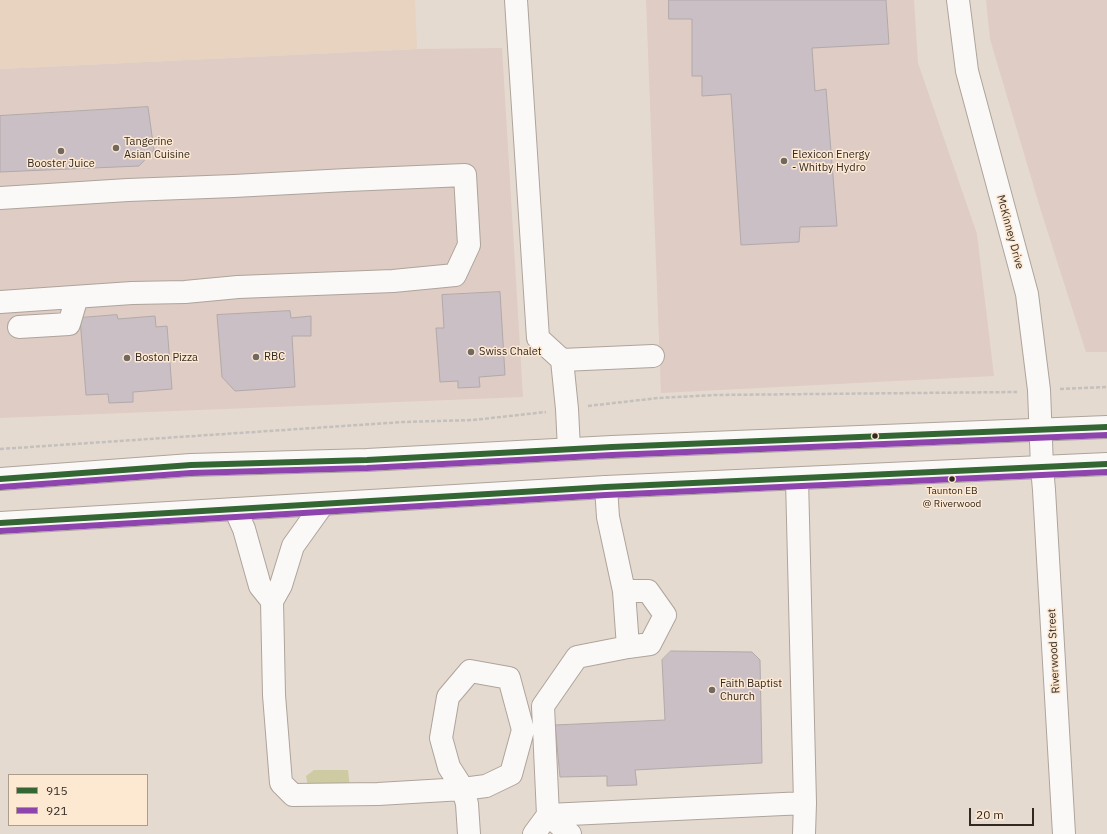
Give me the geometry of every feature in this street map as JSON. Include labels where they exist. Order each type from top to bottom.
[{"type":"main road","points":[[516,0],[538,338],[562,360],[569,449]]},
{"type":"main road","name":"McKinney Drive","points":[[958,0],[967,71],[1027,294],[1038,390],[1042,467]]},
{"type":"main road","points":[[0,198],[128,190],[465,176],[469,245],[455,275],[393,281],[238,287],[185,292],[132,293],[0,302]]},
{"type":"main road","points":[[19,327],[69,324],[77,297]]},
{"type":"main road","points":[[562,360],[653,356]]},
{"type":"main road","points":[[0,479],[191,465],[367,460],[569,449],[1107,427]]},
{"type":"main road","points":[[0,523],[606,487],[1107,464]]},
{"type":"main road","name":"Riverwood Street","points":[[1042,467],[1064,834]]},
{"type":"main road","points":[[797,479],[805,803],[804,834]]},
{"type":"main road","points":[[606,487],[608,517],[624,591],[628,647]]},
{"type":"main road","points":[[323,504],[293,546],[281,585],[272,601],[274,695],[281,783],[293,795],[378,794],[463,789],[486,786],[511,774],[523,730],[509,678],[470,671],[448,697],[440,738],[449,767],[463,789],[467,804],[470,834]]},
{"type":"main road","points":[[235,509],[244,529],[260,586],[272,601]]},
{"type":"main road","points":[[534,834],[548,815],[543,706],[577,657],[650,644],[665,615],[648,591],[624,591]]},
{"type":"main road","points":[[548,815],[805,803]]},
{"type":"main road","points":[[548,815],[570,834]]},
{"type":"path","points":[[0,449],[403,422],[474,420],[658,398],[715,395],[1010,393]]},
{"type":"shaded area","points":[[0,0],[415,0],[417,49],[0,69]]},
{"type":"shaded area","points":[[646,0],[914,0],[918,63],[977,234],[994,376],[661,393]]},
{"type":"shaded area","points":[[986,0],[1107,0],[1107,352],[1086,352],[1041,211],[990,39]]},
{"type":"shaded area","points":[[502,48],[523,397],[0,418],[0,69],[417,49]]},
{"type":"shaded area","points":[[314,770],[348,770],[350,788],[309,792],[306,776]]},
{"type":"building","name":"Elexicon Energy - Whitby Hydro","points":[[669,0],[886,0],[889,44],[812,48],[815,91],[826,89],[837,226],[800,227],[799,242],[741,245],[731,94],[702,96],[702,76],[692,76],[692,19],[669,19]]},
{"type":"building","points":[[148,107],[154,150],[139,166],[0,172],[0,116]]},
{"type":"building","name":"Swiss Chalet","points":[[500,292],[505,375],[479,377],[480,387],[458,388],[458,381],[440,382],[436,328],[444,328],[442,295]]},
{"type":"building","name":"RBC","points":[[290,311],[291,318],[311,316],[311,336],[292,336],[295,387],[235,391],[222,377],[217,315]]},
{"type":"building","name":"Boston Pizza","points":[[117,315],[118,319],[155,316],[156,327],[167,326],[172,389],[133,392],[133,402],[109,403],[108,394],[86,395],[80,318]]},
{"type":"building","name":"Faith Baptist Church","points":[[671,651],[752,652],[760,660],[762,763],[635,770],[637,785],[607,786],[607,776],[560,777],[555,725],[665,720],[662,660]]},
{"type":"transit line","name":"915","points":[[0,479],[191,465],[367,460],[612,447],[1107,427]]},
{"type":"transit line","name":"921","points":[[1,487],[191,473],[367,468],[612,455],[1107,435]]},
{"type":"transit line","name":"915","points":[[0,523],[606,487],[1107,464]]},
{"type":"transit line","name":"921","points":[[0,531],[606,495],[1107,472]]},
{"type":"place","name":"Tangerine Asian Cuisine","points":[[116,148]]},
{"type":"place","name":"Booster Juice","points":[[61,151]]},
{"type":"place","name":"Elexicon Energy - Whitby Hydro","points":[[784,161]]},
{"type":"place","name":"Swiss Chalet","points":[[471,352]]},
{"type":"place","name":"RBC","points":[[256,357]]},
{"type":"place","name":"Boston Pizza","points":[[127,358]]},
{"type":"place","name":"Taunton EB @ Riverwood","points":[[952,479]]},
{"type":"place","name":"Faith Baptist Church","points":[[712,690]]}]
